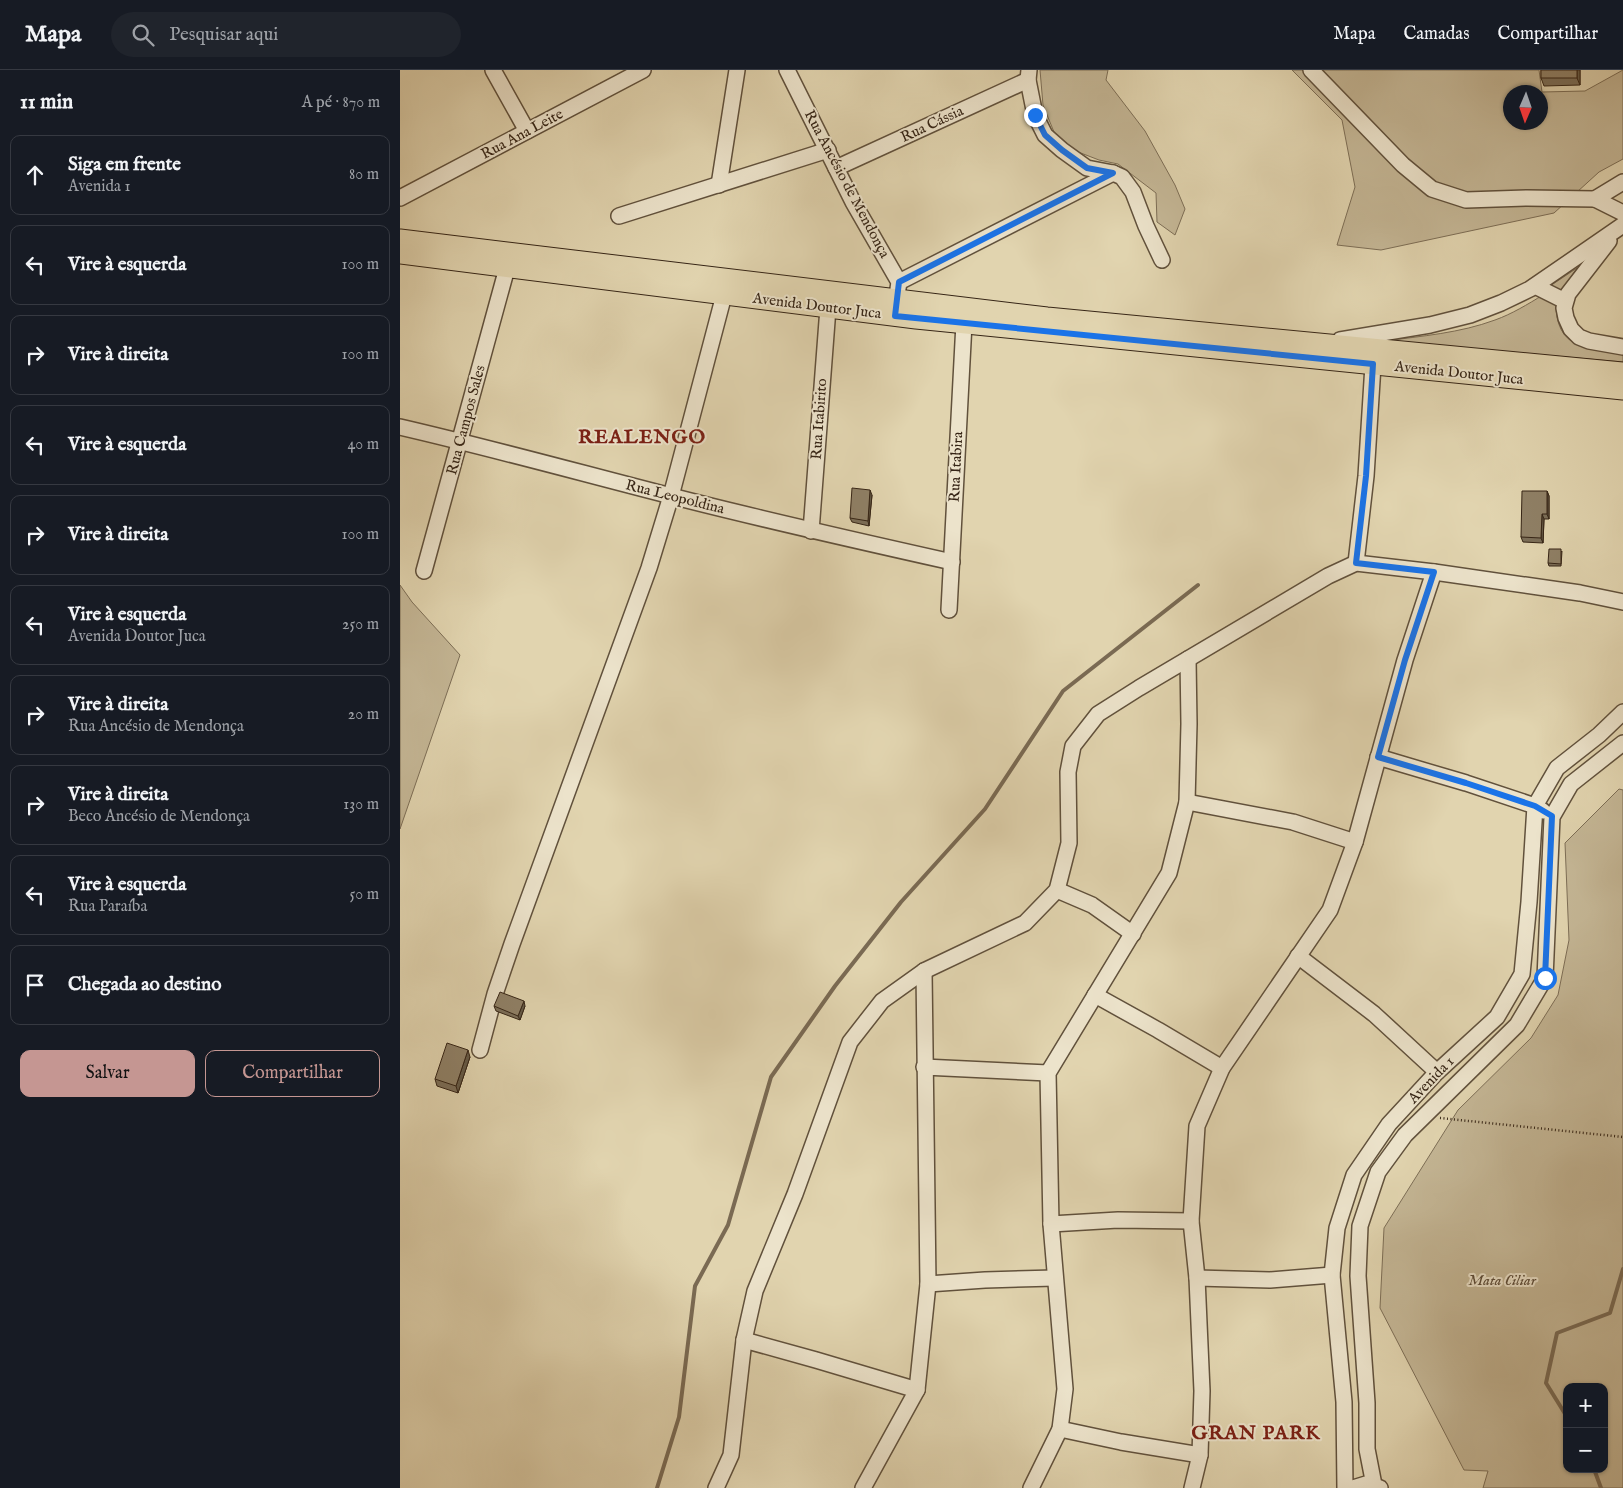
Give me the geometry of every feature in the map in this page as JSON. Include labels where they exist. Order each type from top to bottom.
[{"type":"main road","name":"Avenida Doutor Juca","points":[[400,239],[1047,317],[1623,372]]},
{"type":"main road","name":"Avenida Doutor Juca","points":[[400,254],[828,308],[897,299],[964,323],[1623,390]]},
{"type":"street","points":[[494,70],[527,131]]},
{"type":"street","name":"Rua Ana Leite","points":[[400,198],[643,70]]},
{"type":"street","points":[[719,185],[737,70]]},
{"type":"street","name":"Rua Ancésio de Mendonça","points":[[787,70],[853,202],[897,299]]},
{"type":"street","points":[[1311,70],[1403,165],[1432,189],[1466,200],[1527,198],[1596,199],[1623,182]]},
{"type":"street","points":[[1029,75],[1035,115],[1045,135],[1087,168],[1113,173],[1122,177],[1133,192],[1162,260]]},
{"type":"street","name":"Rua Cássia","points":[[836,168],[1029,75]]},
{"type":"street","points":[[619,216],[828,150]]},
{"type":"street","points":[[897,299],[1113,173]]},
{"type":"street","points":[[1596,199],[1622,222]]},
{"type":"street","points":[[1316,342],[1349,339],[1430,326],[1470,315],[1535,286],[1622,222]]},
{"type":"street","points":[[1622,222],[1577,280],[1565,301],[1566,318],[1571,329],[1579,337],[1623,347]]},
{"type":"street","name":"Rua Campos Sales","points":[[424,571],[507,268]]},
{"type":"street","points":[[1535,286],[1565,301]]},
{"type":"street","points":[[480,1050],[495,994],[512,944],[649,568],[671,496],[724,295]]},
{"type":"street","name":"Rua Itabirito","points":[[811,531],[828,308]]},
{"type":"street","name":"Rua Itabira","points":[[949,610],[964,323]]},
{"type":"street","points":[[1356,563],[1366,476],[1373,364]]},
{"type":"street","name":"Rua Leopoldina","points":[[400,427],[811,531],[952,562]]},
{"type":"street","points":[[716,1488],[731,1454],[744,1340],[755,1291],[795,1194],[850,1042],[882,1001],[924,971],[1025,923],[1057,890],[1069,843],[1068,772],[1073,746],[1098,714],[1328,576],[1356,563],[1580,593],[1623,602]]},
{"type":"street","points":[[1192,1488],[1200,1455],[1202,1391],[1197,1278],[1191,1221],[1197,1126],[1222,1068],[1330,910],[1355,842],[1405,660],[1434,572]]},
{"type":"street","points":[[1031,1488],[1060,1429],[1065,1389],[1051,1224],[1048,1073],[1169,873],[1187,802],[1188,659]]},
{"type":"street","name":"Avenida 1","points":[[1345,1488],[1344,1402],[1332,1275],[1337,1228],[1354,1175],[1389,1124],[1437,1072],[1497,1017],[1522,974],[1535,806],[1557,768],[1599,735],[1623,712]]},
{"type":"street","name":"Avenida 1","points":[[1377,1487],[1367,1449],[1367,1403],[1358,1276],[1360,1226],[1378,1172],[1405,1135],[1517,1025],[1545,978],[1552,816],[1571,784],[1623,743]]},
{"type":"street","points":[[1378,757],[1535,806],[1552,816]]},
{"type":"street","points":[[1187,802],[1293,822],[1355,842]]},
{"type":"street","points":[[1057,890],[1092,906],[1133,934]]},
{"type":"street","points":[[1298,956],[1374,1014],[1437,1072]]},
{"type":"street","points":[[863,1488],[917,1390],[928,1284],[924,971]]},
{"type":"street","points":[[1095,995],[1222,1068]]},
{"type":"street","points":[[924,1067],[1048,1073]]},
{"type":"street","points":[[1051,1224],[1118,1220],[1191,1221]]},
{"type":"street","points":[[1197,1278],[1270,1280],[1332,1275]]},
{"type":"street","points":[[928,1284],[1055,1278]]},
{"type":"street","points":[[744,1340],[917,1390]]},
{"type":"street","points":[[1060,1429],[1121,1442],[1200,1455]]},
{"type":"street","points":[[1352,1488],[1366,1484],[1377,1487]]},
{"type":"path","points":[[1424,1116],[1623,1137]]},
{"type":"green space","points":[[1040,70],[1108,70],[1106,80],[1145,131],[1175,185],[1185,209],[1175,235],[1157,222],[1156,193],[1118,164],[1099,160],[1073,150],[1054,132],[1043,105]]},
{"type":"green space","points":[[1292,70],[1539,70],[1541,85],[1503,85],[1503,130],[1548,130],[1548,92],[1585,91],[1623,70],[1623,159],[1599,172],[1554,213],[1381,250],[1337,245],[1355,187],[1342,120]]},
{"type":"green space","points":[[1577,268],[1561,292],[1550,286]]},
{"type":"green space","points":[[1543,295],[1556,302],[1557,318],[1567,338],[1586,348],[1623,354],[1623,362],[1385,341],[1441,334],[1482,324],[1508,315]]},
{"type":"green space","points":[[400,585],[412,602],[460,655],[400,829]]},
{"type":"green space","name":"Mata Ciliar","points":[[1619,789],[1623,790],[1623,1488],[1483,1488],[1488,1471],[1464,1470],[1380,1308],[1384,1228],[1458,1110],[1531,1038],[1558,995],[1569,940],[1565,843]]},
{"type":"building","points":[[1541,70],[1577,70],[1577,78],[1541,78]]},
{"type":"building","points":[[852,488],[870,490],[868,521],[850,518]]},
{"type":"building","points":[[1522,491],[1547,491],[1547,514],[1542,514],[1541,538],[1521,537]]},
{"type":"building","points":[[1549,549],[1561,549],[1561,564],[1548,563]]},
{"type":"building","points":[[500,992],[524,1001],[518,1016],[494,1006]]},
{"type":"building","points":[[447,1043],[468,1050],[456,1086],[435,1079]]},
{"type":"waterway","points":[[657,1488],[679,1417],[695,1286],[728,1225],[771,1077],[835,986],[901,902],[985,809],[1063,691],[1198,585]]},
{"type":"waterway","points":[[1563,1411],[1546,1383],[1557,1333],[1610,1313],[1623,1269]]},
{"type":"waterway","points":[[1595,1473],[1601,1488]]},
{"type":"district","name":"REALENGO","points":[[642,437]]},
{"type":"district","name":"GRAN PARK","points":[[1256,1433]]},
{"type":"route","points":[[1035,115],[1045,135],[1062,150],[1087,168],[1113,173],[899,282],[895,316],[1373,364],[1366,476],[1356,563],[1434,572],[1405,660],[1378,757],[1535,806],[1552,816],[1545,978]]}]
